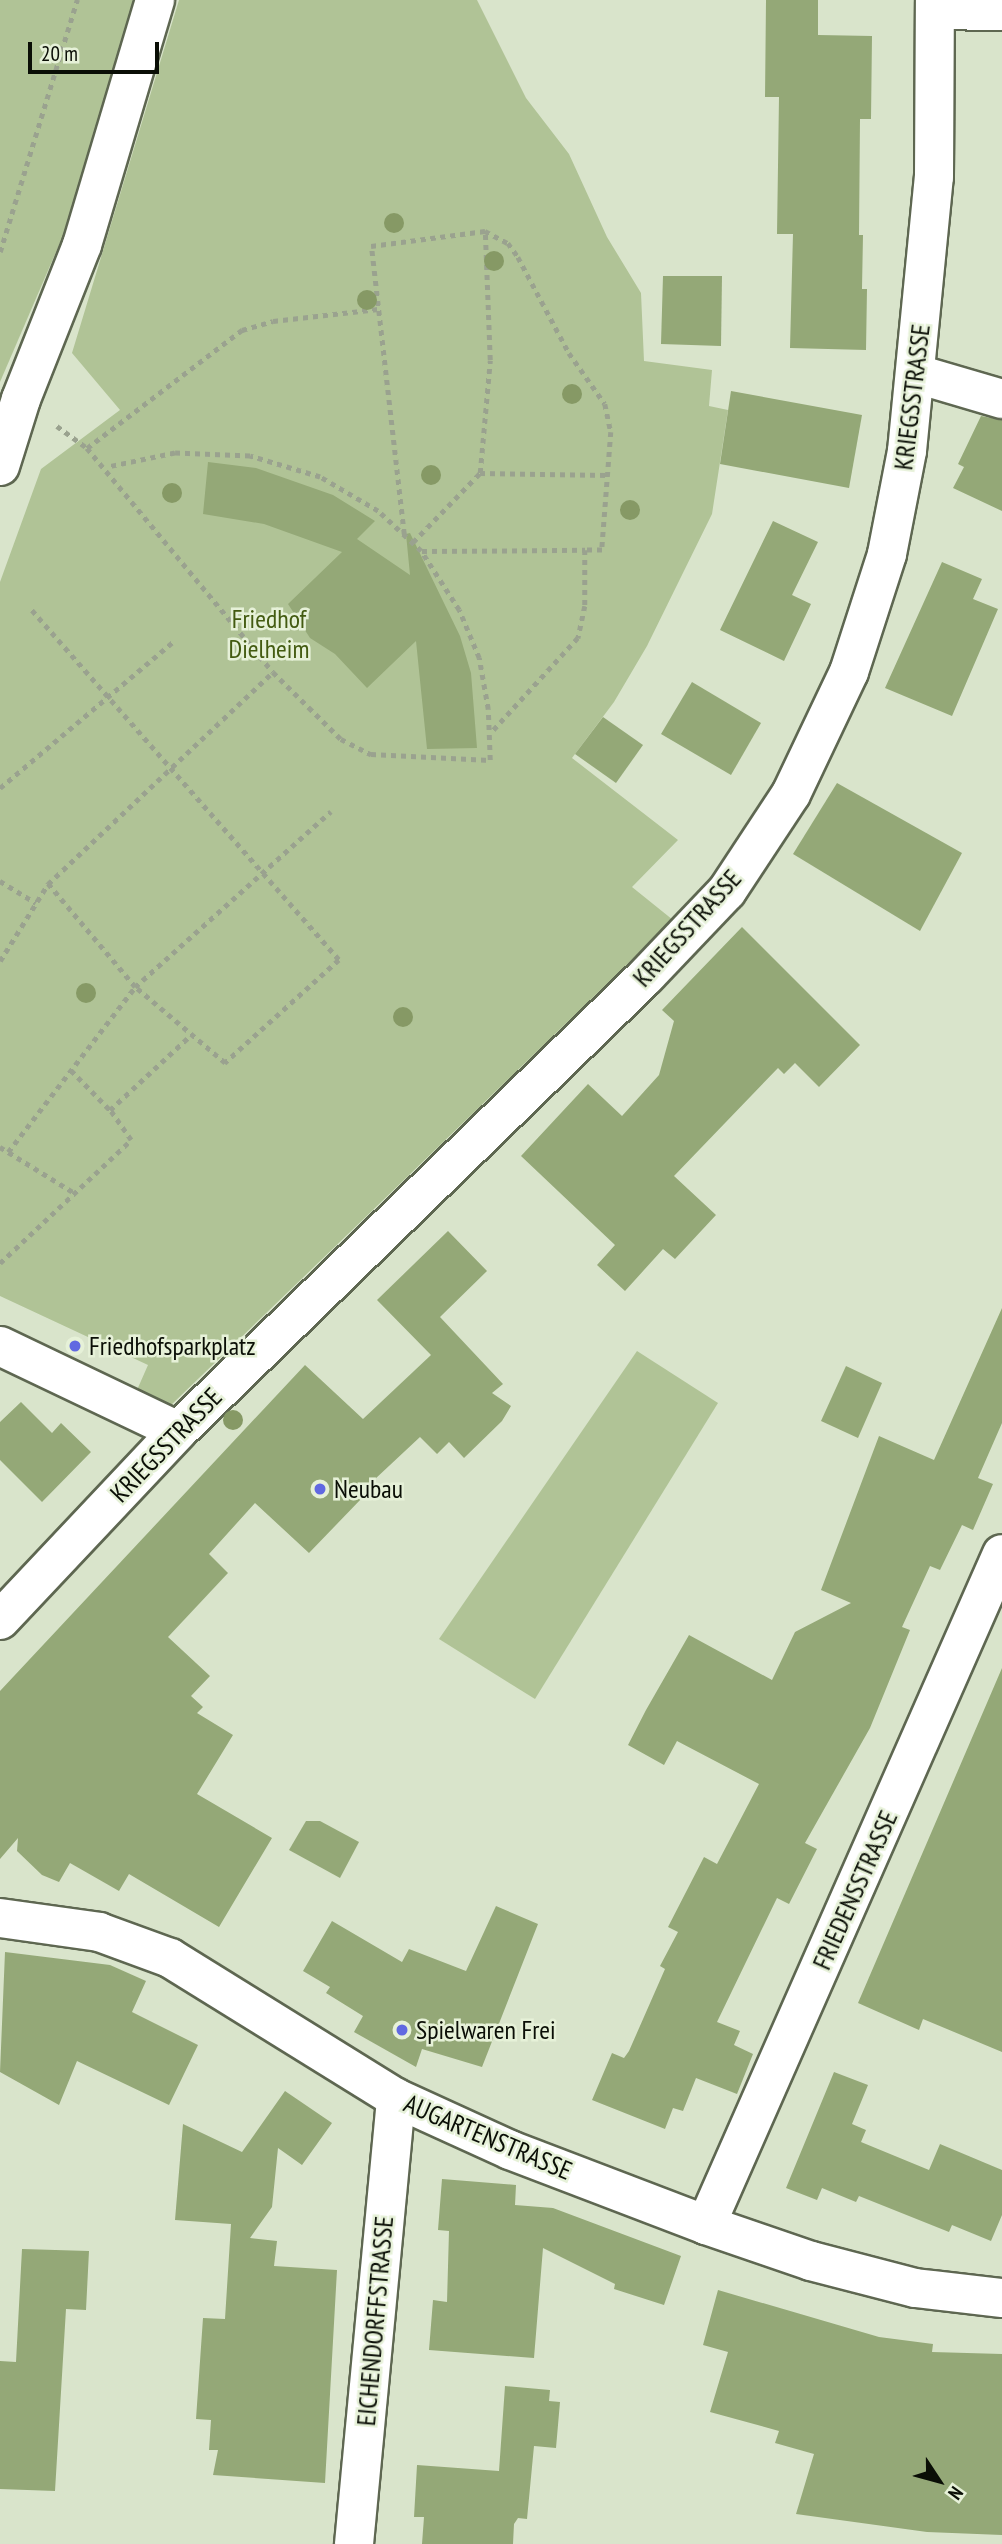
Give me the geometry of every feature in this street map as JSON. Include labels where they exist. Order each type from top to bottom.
[{"type":"street","points":[[0,466],[21,399],[82,245],[155,0]]},
{"type":"street","name":"KRIEGSSTRASSE","points":[[0,1620],[178,1431],[646,976],[727,891],[791,794],[849,672],[887,554],[917,374],[934,177],[935,5],[1002,11]]},
{"type":"street","points":[[917,374],[1002,399]]},
{"type":"street","points":[[0,1346],[178,1431]]},
{"type":"street","name":"FRIEDENSSTRASSE","points":[[706,2225],[1002,1554]]},
{"type":"street","name":"AUGARTENSTRASSE","points":[[0,1918],[99,1932],[170,1958],[396,2098],[510,2151],[706,2225],[811,2261],[915,2288],[1002,2298]]},
{"type":"street","name":"EICHENDORFFSTRASSE","points":[[354,2544],[396,2098]]},
{"type":"path","points":[[0,252],[77,0]]},
{"type":"path","points":[[413,542],[480,473],[490,360],[485,232]]},
{"type":"path","points":[[404,534],[371,246],[485,232],[508,243],[518,257],[569,353],[605,404],[611,432],[602,550],[421,551]]},
{"type":"path","points":[[87,448],[242,330],[273,321],[378,309]]},
{"type":"path","points":[[21,399],[87,448],[107,467],[274,671],[356,750],[489,760],[490,734],[480,658],[459,610],[413,542],[354,495],[273,461],[208,452],[175,453],[107,467]]},
{"type":"path","points":[[480,473],[608,475]]},
{"type":"path","points":[[490,734],[578,638],[585,606],[585,550]]},
{"type":"path","points":[[32,610],[339,960],[225,1063],[135,987],[48,884]]},
{"type":"path","points":[[0,788],[175,640]]},
{"type":"path","points":[[0,961],[48,884],[274,671]]},
{"type":"path","points":[[8,1152],[135,987],[331,811]]},
{"type":"path","points":[[0,881],[36,903]]},
{"type":"path","points":[[110,1110],[191,1035]]},
{"type":"path","points":[[0,1263],[131,1140],[110,1110],[71,1070]]},
{"type":"path","points":[[0,1147],[73,1192]]},
{"type":"green space","points":[[0,0],[133,0],[62,238],[0,382]]},
{"type":"green space","name":"Friedhof Dielheim","points":[[179,0],[477,0],[526,98],[569,154],[607,237],[641,293],[644,361],[712,370],[709,406],[728,410],[712,514],[647,646],[614,702],[572,758],[678,840],[632,887],[673,920],[170,1406],[137,1390],[148,1365],[0,1296],[0,582],[41,469],[120,410],[72,353]]},
{"type":"green space","points":[[637,1351],[718,1403],[535,1699],[439,1639]]},
{"type":"building","points":[[766,0],[818,0],[818,35],[872,36],[871,119],[860,119],[859,235],[863,235],[862,289],[867,289],[866,350],[790,348],[793,234],[777,234],[779,97],[765,97]]},
{"type":"building","points":[[663,276],[722,276],[721,346],[661,344]]},
{"type":"building","points":[[731,391],[862,415],[849,488],[720,464]]},
{"type":"building","points":[[981,416],[1002,420],[1002,511],[953,488],[964,467],[958,464]]},
{"type":"building","points":[[208,462],[256,468],[333,495],[375,521],[357,539],[410,575],[406,534],[410,533],[460,636],[471,673],[477,748],[427,749],[416,641],[367,688],[335,654],[310,638],[288,604],[342,552],[264,524],[203,514]]},
{"type":"building","points":[[773,521],[818,542],[792,595],[811,604],[784,661],[720,630]]},
{"type":"building","points":[[942,562],[982,579],[973,599],[998,609],[952,716],[885,688]]},
{"type":"building","points":[[692,682],[761,723],[731,775],[661,734]]},
{"type":"building","points":[[603,717],[643,745],[616,783],[575,754]]},
{"type":"building","points":[[837,783],[962,853],[920,931],[793,854]]},
{"type":"building","points":[[742,927],[860,1045],[819,1087],[795,1063],[784,1074],[778,1068],[674,1176],[716,1215],[675,1259],[663,1249],[625,1291],[597,1265],[615,1245],[521,1156],[588,1084],[622,1116],[659,1075],[674,1021],[662,1010]]},
{"type":"building","points":[[448,1231],[487,1271],[440,1317],[503,1384],[492,1393],[511,1406],[502,1421],[464,1458],[449,1442],[437,1454],[420,1437],[359,1494],[362,1498],[309,1553],[255,1503],[209,1554],[228,1573],[168,1637],[210,1676],[191,1696],[203,1707],[197,1713],[233,1735],[197,1794],[272,1838],[219,1927],[129,1874],[119,1891],[70,1863],[59,1882],[42,1875],[17,1851],[18,1838],[0,1859],[0,1691],[305,1365],[363,1419],[431,1355],[377,1300]]},
{"type":"building","points":[[1002,1308],[1002,1423],[978,1478],[993,1484],[973,1530],[962,1525],[940,1570],[930,1566],[902,1627],[910,1630],[870,1728],[805,1843],[817,1849],[789,1904],[777,1898],[717,2022],[740,2031],[734,2045],[753,2054],[737,2094],[696,2078],[683,2111],[673,2108],[665,2129],[592,2100],[612,2053],[624,2058],[629,2051],[665,1969],[660,1966],[678,1932],[668,1927],[704,1857],[717,1864],[759,1784],[677,1741],[664,1765],[628,1745],[646,1710],[689,1635],[772,1680],[795,1632],[851,1603],[821,1590],[879,1436],[934,1460]]},
{"type":"building","points":[[846,1366],[882,1383],[858,1438],[821,1421]]},
{"type":"building","points":[[21,1402],[52,1433],[61,1423],[91,1452],[42,1502],[0,1460],[0,1422]]},
{"type":"building","points":[[1002,1668],[1002,2052],[923,2019],[919,2030],[858,2003]]},
{"type":"building","points":[[306,1821],[320,1821],[359,1842],[340,1878],[289,1850]]},
{"type":"building","points":[[496,1906],[538,1924],[482,2067],[422,2049],[416,2067],[354,2032],[363,2016],[326,1993],[330,1987],[303,1971],[332,1921],[402,1962],[409,1949],[466,1971]]},
{"type":"building","points":[[5,1952],[110,1965],[146,1981],[132,2012],[198,2045],[169,2105],[77,2061],[59,2105],[0,2072]]},
{"type":"building","points":[[834,2072],[868,2085],[852,2124],[866,2130],[861,2142],[929,2170],[940,2144],[1002,2170],[1002,2215],[991,2241],[952,2225],[949,2232],[859,2196],[856,2202],[822,2188],[817,2200],[786,2188]]},
{"type":"building","points":[[285,2091],[332,2123],[302,2165],[278,2148],[272,2207],[250,2238],[277,2241],[274,2266],[337,2270],[325,2483],[213,2475],[218,2450],[209,2450],[211,2420],[196,2419],[203,2318],[225,2319],[231,2224],[175,2220],[183,2124],[242,2152]]},
{"type":"building","points":[[442,2179],[516,2185],[515,2205],[553,2208],[681,2256],[664,2305],[614,2289],[615,2284],[543,2248],[534,2358],[429,2350],[433,2300],[447,2302],[449,2231],[438,2230]]},
{"type":"building","points":[[22,2249],[89,2251],[86,2310],[66,2309],[55,2491],[0,2489],[0,2361],[16,2362]]},
{"type":"building","points":[[718,2290],[879,2337],[933,2344],[932,2352],[1002,2354],[1002,2535],[927,2532],[796,2514],[814,2454],[775,2443],[779,2431],[710,2412],[728,2352],[703,2345]]},
{"type":"building","points":[[505,2386],[550,2390],[549,2401],[560,2402],[556,2448],[534,2446],[527,2519],[518,2518],[514,2524],[513,2544],[422,2544],[424,2517],[414,2517],[417,2465],[499,2471]]},
{"type":"place","name":"Friedhofsparkplatz","points":[[75,1346]]},
{"type":"place","name":"Neubau","points":[[320,1489]]},
{"type":"place","name":"Spielwaren Frei","points":[[402,2030]]}]
